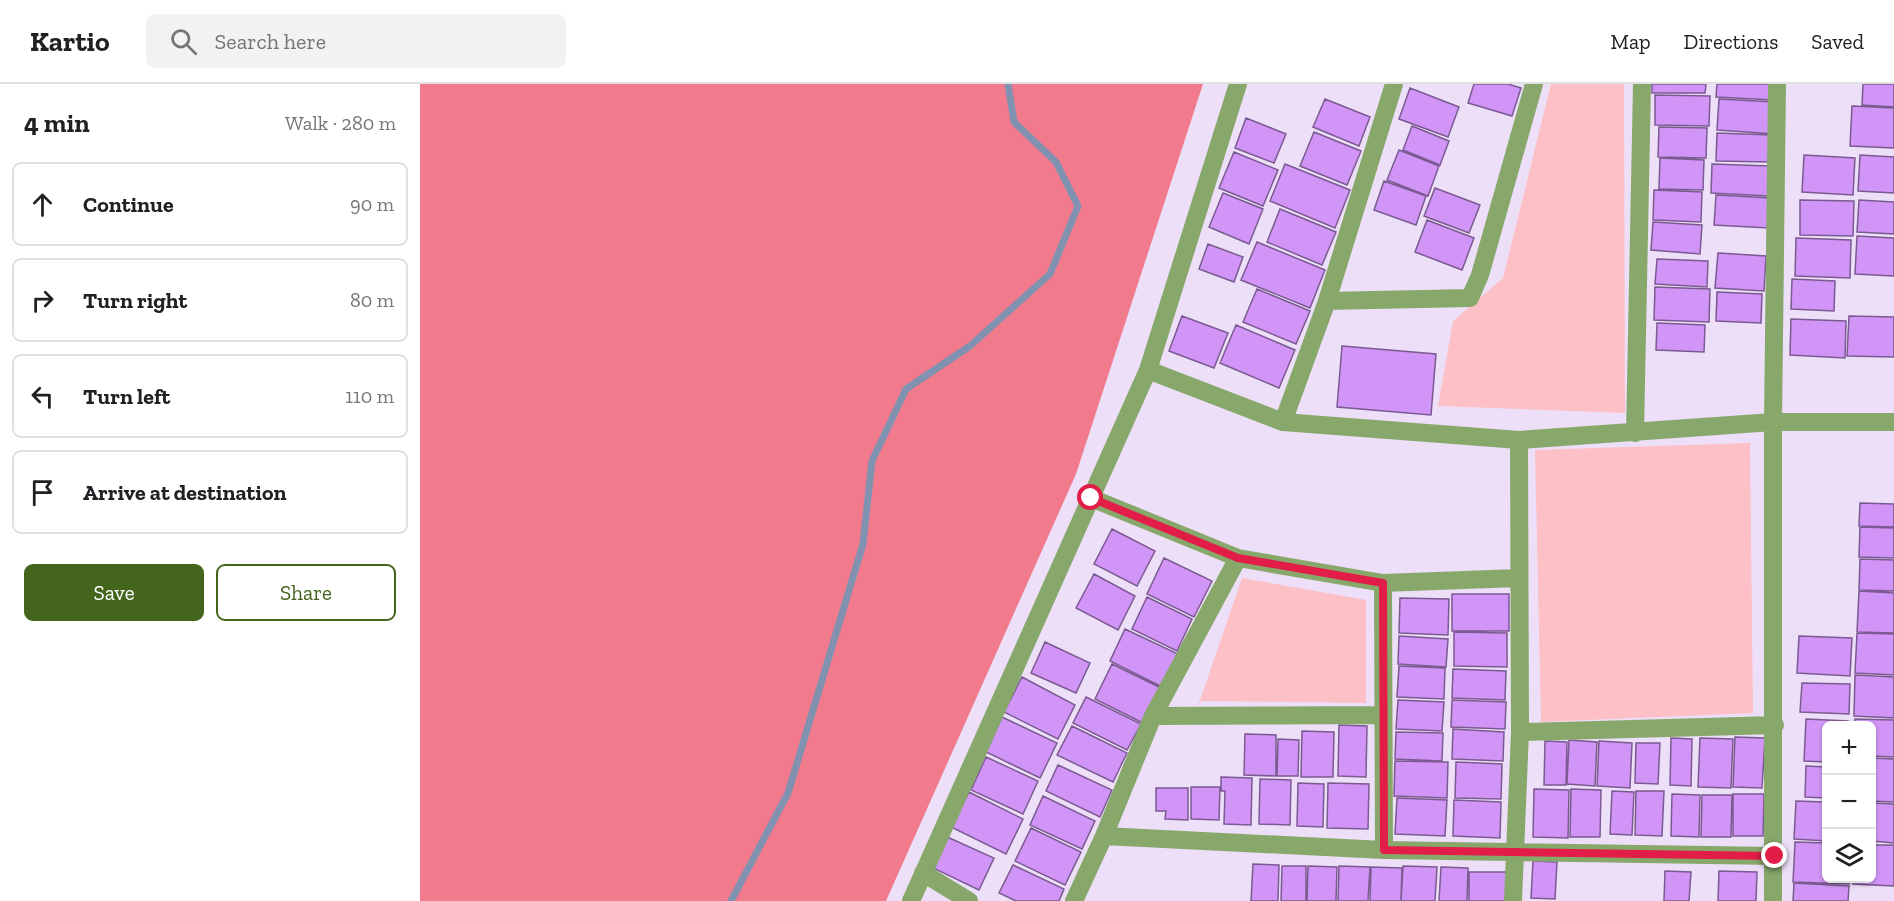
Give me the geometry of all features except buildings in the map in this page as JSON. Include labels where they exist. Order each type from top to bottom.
[{"type":"street","points":[[911,901],[1148,370],[1238,84]]},
{"type":"street","points":[[1283,422],[1327,301],[1394,84]]},
{"type":"street","points":[[1327,301],[1470,298],[1480,275],[1534,84]]},
{"type":"street","points":[[1635,433],[1642,84]]},
{"type":"street","points":[[1773,901],[1775,725],[1773,422],[1777,84]]},
{"type":"street","points":[[1148,370],[1283,422],[1519,440],[1773,422],[1894,422]]},
{"type":"street","points":[[1513,901],[1520,732],[1519,440]]},
{"type":"street","points":[[1091,498],[1238,558],[1383,583],[1518,578]]},
{"type":"street","points":[[1074,901],[1104,836],[1153,716],[1238,558]]},
{"type":"street","points":[[1383,583],[1384,850]]},
{"type":"street","points":[[1153,716],[1383,715]]},
{"type":"street","points":[[1520,732],[1775,725]]},
{"type":"street","points":[[1104,836],[1384,850],[1775,856]]},
{"type":"street","points":[[923,873],[969,901]]},
{"type":"shaded area","points":[[420,84],[1203,84],[1076,474],[886,901],[420,901]]},
{"type":"shaded area","points":[[1551,84],[1624,84],[1625,413],[1438,406],[1453,321],[1503,278]]},
{"type":"shaded area","points":[[1750,443],[1753,713],[1541,722],[1535,450]]},
{"type":"shaded area","points":[[1242,578],[1366,600],[1366,703],[1201,701],[1198,706]]},
{"type":"waterway","points":[[731,901],[788,793],[863,544],[872,461],[906,389],[970,346],[1050,274],[1078,206],[1056,162],[1014,122],[1008,84]]},
{"type":"route","points":[[1091,498],[1238,558],[1383,583],[1384,850],[1775,856]]}]
